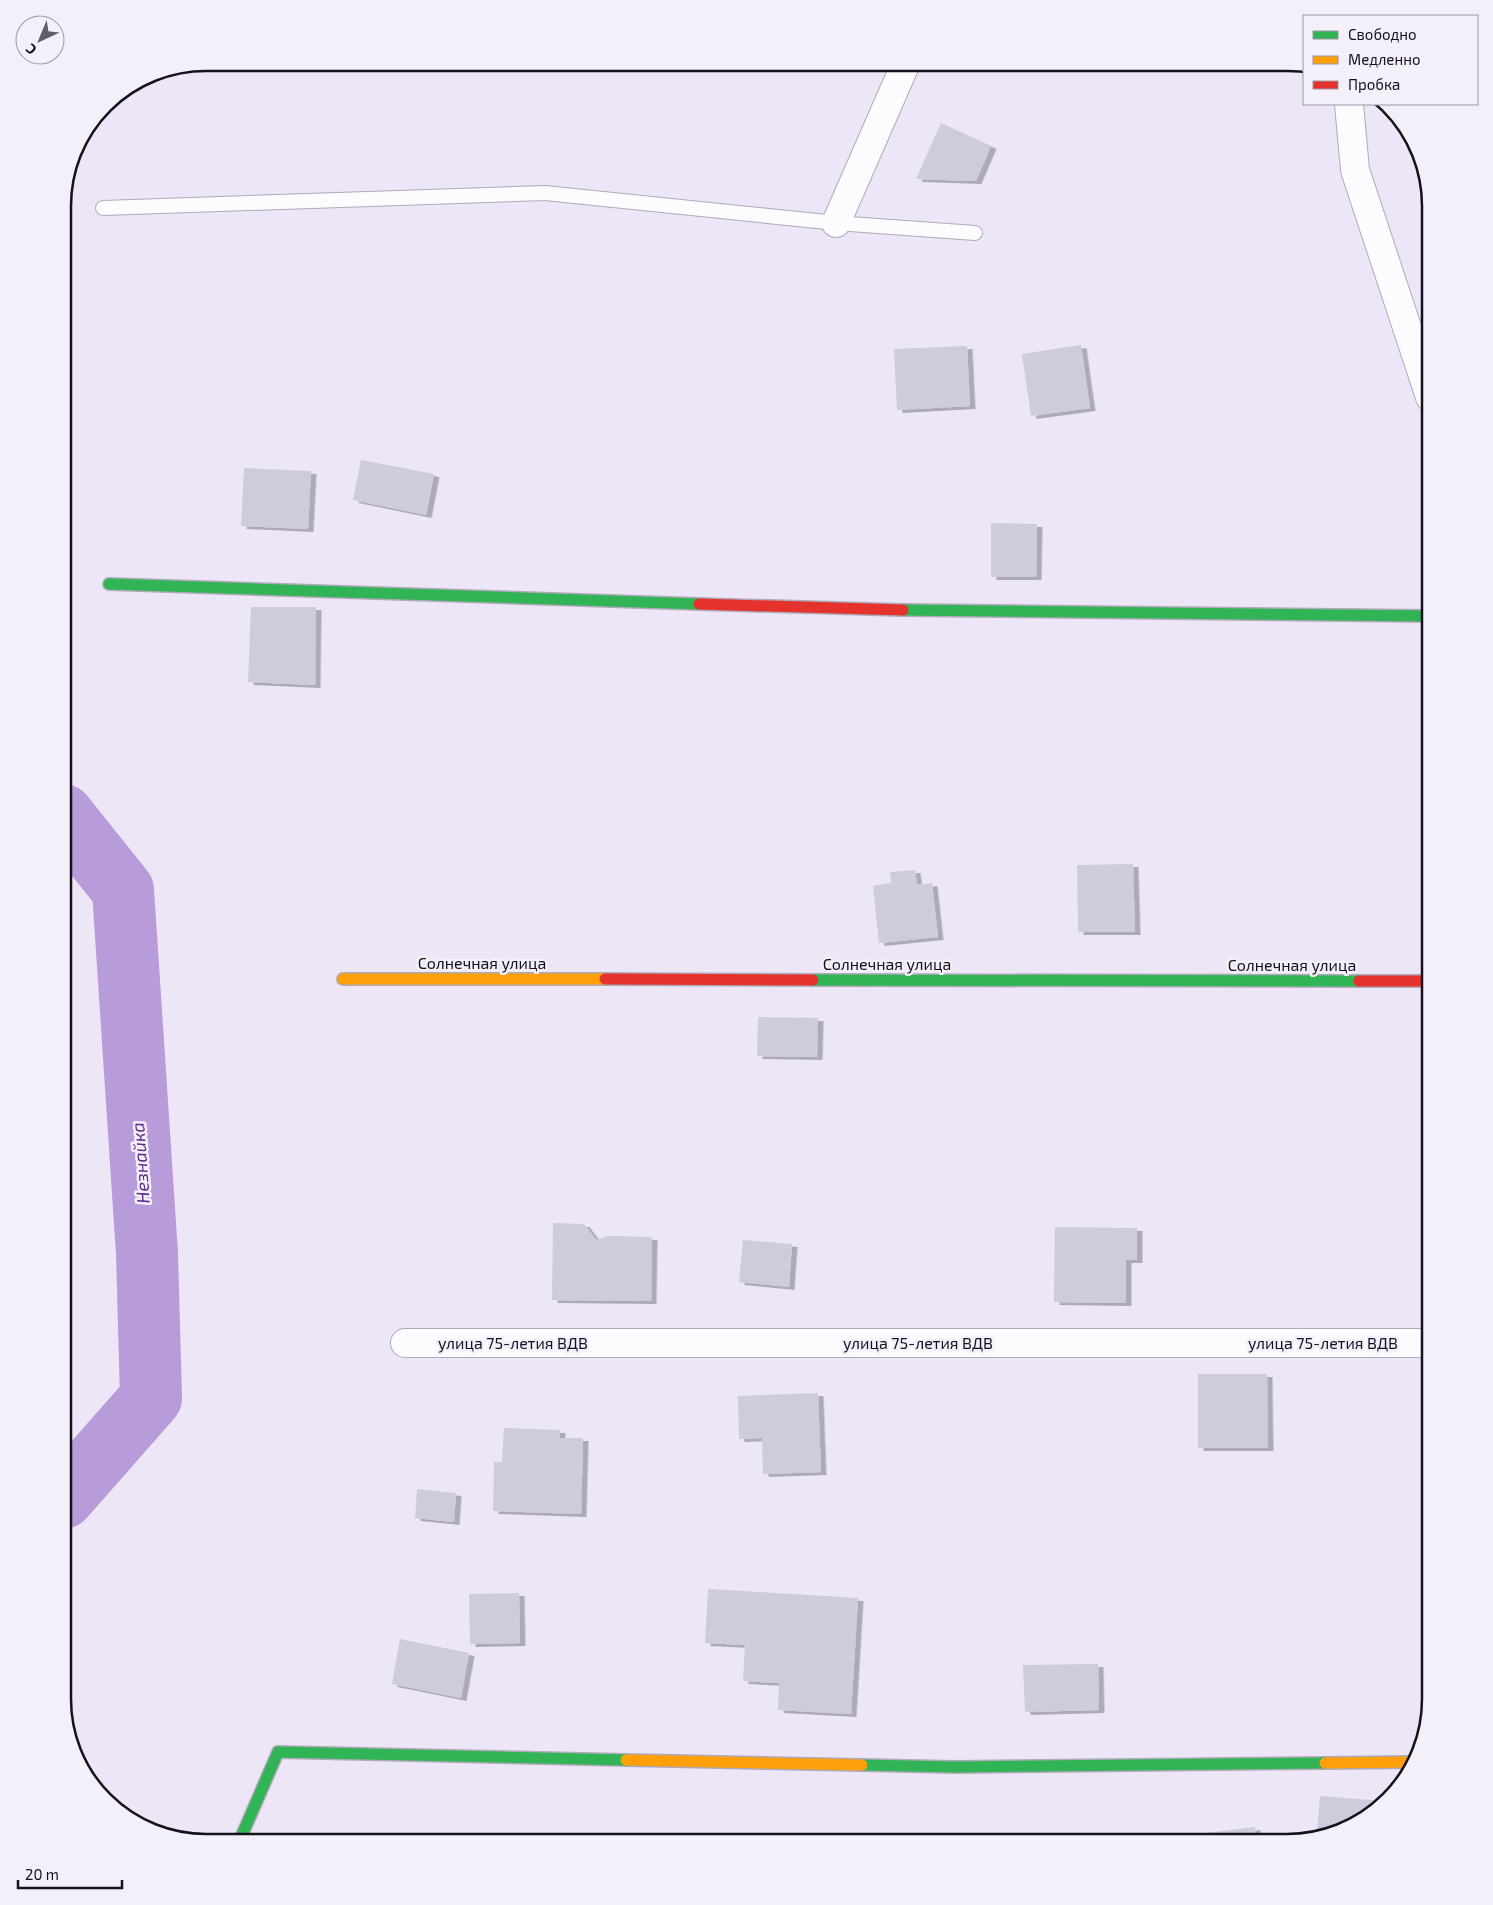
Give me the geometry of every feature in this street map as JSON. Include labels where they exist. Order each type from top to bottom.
[{"type":"street","points":[[836,223],[902,72]]},
{"type":"street","points":[[1349,105],[1355,170],[1422,373]]},
{"type":"street","points":[[109,584],[883,610],[1422,616]]},
{"type":"street","name":"Солнечная улица","points":[[343,979],[1422,981]]},
{"type":"street","name":"улица 75-летия ВДВ","points":[[405,1342],[1422,1343]]},
{"type":"street","points":[[242,1834],[278,1752],[955,1766],[1406,1762]]},
{"type":"lane","points":[[103,208],[545,193],[836,223],[975,233]]},
{"type":"building","points":[[941,123],[991,146],[976,181],[916,179]]},
{"type":"building","points":[[1081,345],[1090,408],[1031,416],[1022,354]]},
{"type":"building","points":[[967,346],[970,406],[897,410],[894,349]]},
{"type":"building","points":[[361,460],[434,474],[426,515],[353,500]]},
{"type":"building","points":[[244,468],[311,471],[308,529],[241,526]]},
{"type":"building","points":[[991,523],[1037,524],[1036,577],[991,577]]},
{"type":"building","points":[[251,607],[316,607],[315,685],[248,682]]},
{"type":"building","points":[[1133,864],[1135,932],[1078,932],[1077,865]]},
{"type":"building","points":[[915,870],[917,885],[932,883],[938,937],[879,943],[873,886],[891,883],[890,872]]},
{"type":"building","points":[[758,1017],[818,1018],[817,1057],[757,1056]]},
{"type":"building","points":[[553,1223],[584,1224],[596,1240],[608,1236],[652,1237],[651,1301],[552,1300]]},
{"type":"building","points":[[1055,1227],[1137,1228],[1137,1260],[1126,1260],[1126,1303],[1054,1302]]},
{"type":"building","points":[[743,1240],[792,1244],[789,1287],[739,1282]]},
{"type":"building","points":[[1198,1374],[1267,1374],[1268,1448],[1198,1448]]},
{"type":"building","points":[[818,1393],[821,1472],[763,1474],[762,1438],[739,1439],[738,1396]]},
{"type":"building","points":[[504,1428],[560,1430],[560,1438],[583,1438],[581,1514],[493,1511],[494,1462],[502,1462]]},
{"type":"building","points":[[417,1489],[456,1493],[454,1522],[415,1518]]},
{"type":"building","points":[[708,1589],[858,1598],[851,1714],[778,1710],[779,1683],[743,1681],[745,1645],[705,1643]]},
{"type":"building","points":[[519,1593],[520,1643],[470,1644],[469,1594]]},
{"type":"building","points":[[400,1639],[469,1653],[461,1698],[392,1684]]},
{"type":"building","points":[[1098,1664],[1099,1710],[1025,1712],[1023,1665]]},
{"type":"building","points":[[1320,1796],[1375,1800],[1346,1820],[1317,1830]]},
{"type":"building","points":[[1255,1827],[1255,1834],[1197,1834]]},
{"type":"waterway","name":"Незнайка","points":[[71,1489],[151,1398],[147,1254],[123,890],[72,826]]},
{"type":"traffic: fast","points":[[109,584],[699,604]]},
{"type":"traffic: fast","points":[[903,610],[1422,616]]},
{"type":"traffic: fast","points":[[813,980],[1359,981]]},
{"type":"traffic: fast","points":[[242,1834],[278,1752],[626,1760]]},
{"type":"traffic: fast","points":[[862,1765],[955,1767],[1325,1763]]},
{"type":"traffic: slow","points":[[343,979],[605,979]]},
{"type":"traffic: slow","points":[[626,1760],[862,1765]]},
{"type":"traffic: slow","points":[[1325,1763],[1406,1762]]},
{"type":"traffic: jam","points":[[699,604],[903,610]]},
{"type":"traffic: jam","points":[[605,979],[813,980]]},
{"type":"traffic: jam","points":[[1359,981],[1422,981]]}]
